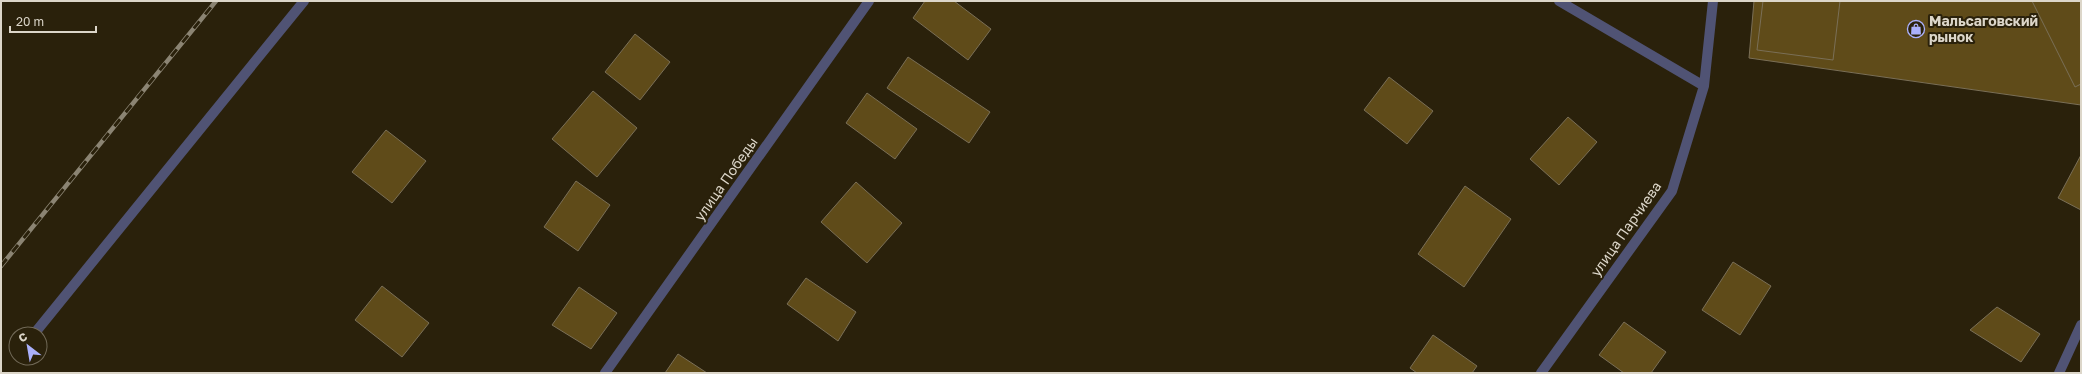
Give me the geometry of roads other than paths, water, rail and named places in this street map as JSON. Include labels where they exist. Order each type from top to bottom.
[{"type":"street","points":[[40,326],[304,1]]},
{"type":"street","name":"улица Победы","points":[[605,373],[869,1]]},
{"type":"street","points":[[1559,1],[1704,86]]},
{"type":"street","name":"улица Парчиева","points":[[1540,373],[1672,191],[1704,86],[1713,1]]},
{"type":"street","points":[[2059,373],[2081,325]]},
{"type":"railway","points":[[1,266],[216,1]]},
{"type":"place","name":"Мальсаговский рынок","points":[[1916,29]]}]
